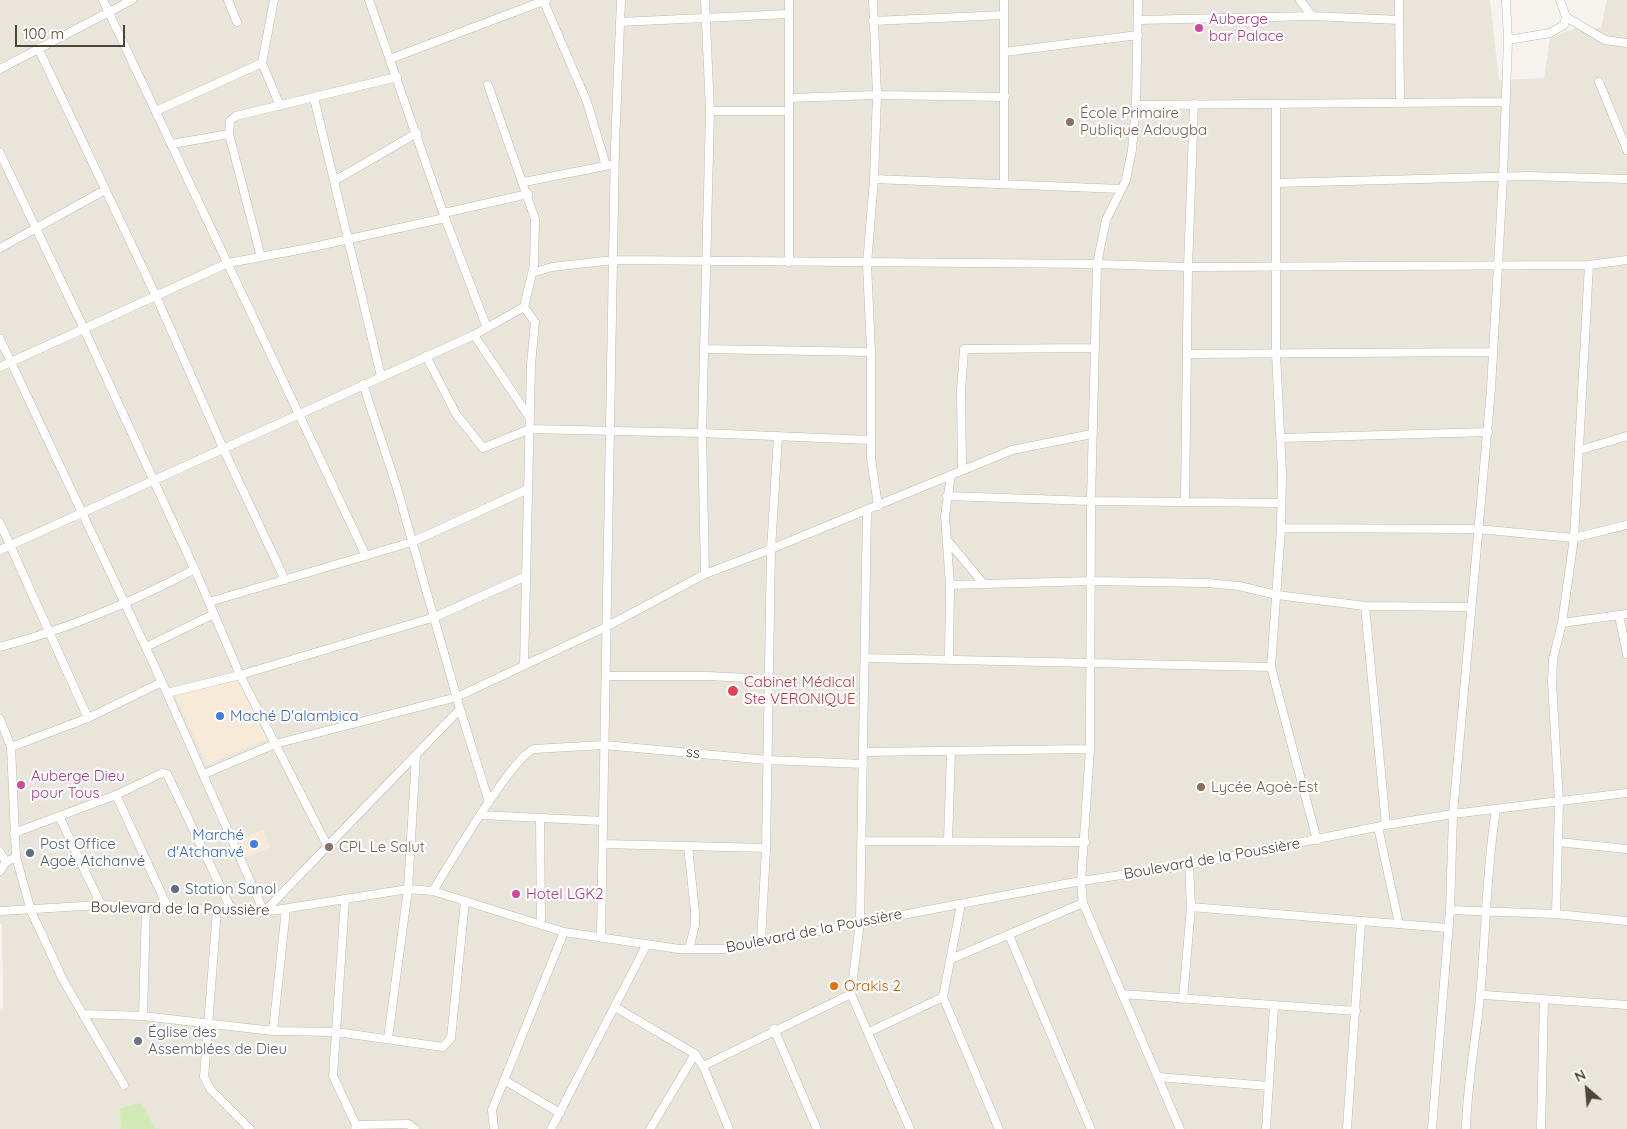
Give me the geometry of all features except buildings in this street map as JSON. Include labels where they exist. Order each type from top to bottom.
[{"type":"street","points":[[103,0],[366,556]]},
{"type":"street","points":[[0,69],[132,0]]},
{"type":"street","points":[[228,0],[237,22]]},
{"type":"street","points":[[274,0],[262,63],[280,106]]},
{"type":"street","points":[[369,0],[487,328]]},
{"type":"street","points":[[601,937],[615,164],[621,0]]},
{"type":"street","points":[[705,0],[704,18],[710,110],[702,433],[705,574]]},
{"type":"street","points":[[789,0],[789,262]]},
{"type":"street","points":[[873,0],[877,95],[874,180],[867,264],[871,352],[870,440],[878,506]]},
{"type":"street","points":[[1004,0],[1006,97],[1004,183]]},
{"type":"street","points":[[1138,0],[1136,105],[1130,166],[1122,189],[1106,220],[1097,264],[1091,501],[1092,663],[1090,749],[1085,842],[1080,881],[1083,903],[1180,1129]]},
{"type":"street","points":[[1300,0],[1312,16]]},
{"type":"street","points":[[1399,0],[1400,103]]},
{"type":"street","points":[[1432,1129],[1447,928],[1450,910],[1453,814],[1477,529],[1488,432],[1503,177],[1508,40],[1506,0]]},
{"type":"street","points":[[1508,40],[1550,33],[1564,25],[1566,18],[1560,0]]},
{"type":"street","points":[[390,59],[545,1],[587,102],[606,166]]},
{"type":"street","points":[[620,22],[788,14]]},
{"type":"street","points":[[873,21],[1004,15]]},
{"type":"street","points":[[1139,20],[1312,16],[1399,20]]},
{"type":"street","points":[[1566,18],[1605,40],[1627,43]]},
{"type":"street","points":[[1004,52],[1138,35]]},
{"type":"street","points":[[38,48],[156,296],[223,448],[285,580]]},
{"type":"street","points":[[156,111],[262,63]]},
{"type":"street","points":[[261,257],[229,134],[230,121],[236,116],[397,77]]},
{"type":"street","points":[[1599,82],[1627,150]]},
{"type":"street","points":[[0,550],[487,328],[524,307],[532,273],[536,226],[524,182],[488,85]]},
{"type":"street","points":[[789,98],[877,95],[1006,97]]},
{"type":"street","points":[[314,98],[381,376]]},
{"type":"street","points":[[1136,105],[1506,102]]},
{"type":"street","points":[[1185,501],[1188,267],[1194,104]]},
{"type":"street","points":[[1276,104],[1276,354],[1282,438],[1281,528],[1271,667],[1317,840]]},
{"type":"street","points":[[710,110],[789,111]]},
{"type":"street","points":[[334,181],[417,133]]},
{"type":"street","points":[[172,144],[229,134]]},
{"type":"street","points":[[0,153],[195,569],[240,675],[327,845]]},
{"type":"street","points":[[524,182],[615,164]]},
{"type":"street","points":[[1276,183],[1503,177],[1627,179]]},
{"type":"street","points":[[874,180],[1004,183],[1122,189]]},
{"type":"street","points":[[0,248],[105,190]]},
{"type":"street","points":[[0,368],[228,263],[348,239],[528,194]]},
{"type":"street","points":[[532,273],[552,267],[613,260],[867,264],[1097,264],[1188,267],[1497,267],[1589,265],[1627,260]]},
{"type":"street","points":[[1556,914],[1559,802],[1552,682],[1555,646],[1562,623],[1574,538],[1589,265]]},
{"type":"street","points":[[524,307],[535,322],[524,577],[524,665]]},
{"type":"street","points":[[474,334],[530,418]]},
{"type":"street","points":[[0,339],[146,647],[264,912],[460,709]]},
{"type":"street","points":[[962,470],[961,391],[964,349],[1095,348]]},
{"type":"street","points":[[704,349],[871,352]]},
{"type":"street","points":[[1187,354],[1492,352]]},
{"type":"street","points":[[426,356],[456,414],[480,447],[486,448],[530,429],[702,433],[870,440]]},
{"type":"street","points":[[363,384],[435,618],[460,709],[490,802],[433,892]]},
{"type":"street","points":[[1282,438],[1488,432]]},
{"type":"street","points":[[204,774],[274,744],[457,697],[606,627],[705,574],[878,506],[951,474],[1025,447],[1092,434]]},
{"type":"street","points":[[762,941],[766,848],[772,549],[778,436]]},
{"type":"street","points":[[1580,450],[1627,436]]},
{"type":"street","points":[[949,660],[950,584],[945,516],[951,474]]},
{"type":"street","points":[[209,602],[412,542],[528,489]]},
{"type":"street","points":[[947,496],[1091,501],[1281,503]]},
{"type":"street","points":[[867,510],[860,922],[851,994],[870,1032],[910,1129]]},
{"type":"street","points":[[0,523],[88,718]]},
{"type":"street","points":[[1281,528],[1477,529],[1574,538],[1627,525]]},
{"type":"street","points":[[947,539],[983,584]]},
{"type":"street","points":[[0,647],[50,634],[195,569]]},
{"type":"street","points":[[167,693],[240,675],[435,618],[524,577]]},
{"type":"street","points":[[950,584],[1091,581],[1207,583],[1239,586],[1277,595],[1365,606],[1470,607]]},
{"type":"street","points":[[1365,606],[1382,826],[1398,924]]},
{"type":"street","points":[[146,647],[214,614]]},
{"type":"street","points":[[1562,623],[1623,615],[1627,654]]},
{"type":"street","points":[[865,658],[1271,667]]},
{"type":"street","points":[[606,676],[708,676],[769,679]]},
{"type":"street","points":[[11,747],[88,718],[162,682]]},
{"type":"street","points":[[0,719],[11,747],[16,857],[31,911],[63,980],[124,1086]]},
{"type":"street","name":"ss","points":[[490,802],[525,754],[534,749],[604,745],[768,760],[863,764]]},
{"type":"street","points":[[863,752],[1090,749]]},
{"type":"street","points":[[948,841],[951,751]]},
{"type":"street","points":[[388,1038],[408,889],[416,755]]},
{"type":"street","points":[[14,833],[116,795],[162,773],[167,774],[232,911]]},
{"type":"street","name":"Boulevard de la Poussière","points":[[0,911],[31,911],[101,905],[264,912],[408,889],[433,892],[564,932],[689,949],[723,949],[1080,881],[1189,865],[1382,826],[1453,814],[1627,793]]},
{"type":"street","points":[[116,795],[168,908]]},
{"type":"street","points":[[1466,1129],[1467,1097],[1481,993],[1491,843],[1496,809]]},
{"type":"street","points":[[481,815],[540,819],[603,820]]},
{"type":"street","points":[[59,816],[101,905]]},
{"type":"street","points":[[540,819],[541,924]]},
{"type":"street","points":[[861,841],[1085,842]]},
{"type":"street","points":[[1558,842],[1627,849]]},
{"type":"street","points":[[603,844],[766,848]]},
{"type":"street","points":[[688,846],[695,912],[695,925],[689,949]]},
{"type":"street","points":[[0,852],[6,862]]},
{"type":"street","points":[[0,871],[6,862],[16,857]]},
{"type":"street","points":[[1183,998],[1191,907],[1189,865]]},
{"type":"street","points":[[346,900],[333,1081],[355,1127],[408,1124],[415,1129]]},
{"type":"street","points":[[83,1014],[143,1016],[273,1031],[336,1032],[443,1046],[452,1038],[465,901]]},
{"type":"street","points":[[951,959],[1083,903]]},
{"type":"street","points":[[961,904],[943,997],[999,1129]]},
{"type":"street","points":[[143,1016],[146,907]]},
{"type":"street","points":[[1191,907],[1447,928]]},
{"type":"street","points":[[273,1031],[286,909]]},
{"type":"street","points":[[217,910],[204,1077],[206,1084],[250,1129]]},
{"type":"street","points":[[1450,910],[1556,914],[1627,921]]},
{"type":"street","points":[[1347,1129],[1361,922]]},
{"type":"street","points":[[494,1129],[492,1110],[564,932]]},
{"type":"street","points":[[1009,935],[1091,1129]]},
{"type":"street","points":[[551,1129],[647,944]]},
{"type":"street","points":[[1481,993],[1484,995],[1544,1000],[1627,1005]]},
{"type":"street","points":[[703,1066],[774,1029],[851,994]]},
{"type":"street","points":[[1122,994],[1356,1011]]},
{"type":"street","points":[[870,1032],[943,997]]},
{"type":"street","points":[[1542,1129],[1544,1000]]},
{"type":"street","points":[[1266,1129],[1274,1006]]},
{"type":"street","points":[[614,1007],[695,1054],[703,1066],[729,1129]]},
{"type":"street","points":[[774,1029],[817,1129]]},
{"type":"street","points":[[650,1129],[695,1054]]},
{"type":"street","points":[[1158,1077],[1269,1086]]},
{"type":"street","points":[[504,1080],[560,1113]]},
{"type":"shaded area","points":[[0,0],[1490,0],[1499,80],[1544,78],[1550,38],[1573,29],[1601,28],[1607,0],[1627,0],[1627,1129],[0,1129],[0,1009],[3,1008],[2,925],[0,923]]},
{"type":"shaded area","name":"Maché D'alambica","points":[[237,678],[267,739],[207,765],[174,694]]},
{"type":"shaded area","name":"Marché d'Atchanvé","points":[[263,830],[270,847],[245,858],[238,840]]},
{"type":"green space","points":[[142,1103],[155,1129],[121,1129],[120,1108]]},
{"type":"place","name":"Auberge bar Palace","points":[[1199,28]]},
{"type":"place","name":"École Primaire Publique Adougba","points":[[1070,122]]},
{"type":"place","name":"Cabinet Médical Ste VERONIQUE","points":[[733,691]]},
{"type":"place","name":"Maché D'alambica","points":[[220,716]]},
{"type":"place","name":"Auberge Dieu pour Tous","points":[[21,785]]},
{"type":"place","name":"Lycée Agoè-Est","points":[[1201,787]]},
{"type":"place","name":"Marché d'Atchanvé","points":[[254,844]]},
{"type":"place","name":"CPL Le Salut","points":[[329,847]]},
{"type":"place","name":"Post Office Agoè Atchanvé","points":[[30,853]]},
{"type":"place","name":"Station Sanol","points":[[175,889]]},
{"type":"place","name":"Hotel LGK2","points":[[516,894]]},
{"type":"place","name":"Orakis 2","points":[[834,986]]},
{"type":"place","name":"Église des Assemblées de Dieu","points":[[138,1041]]}]
